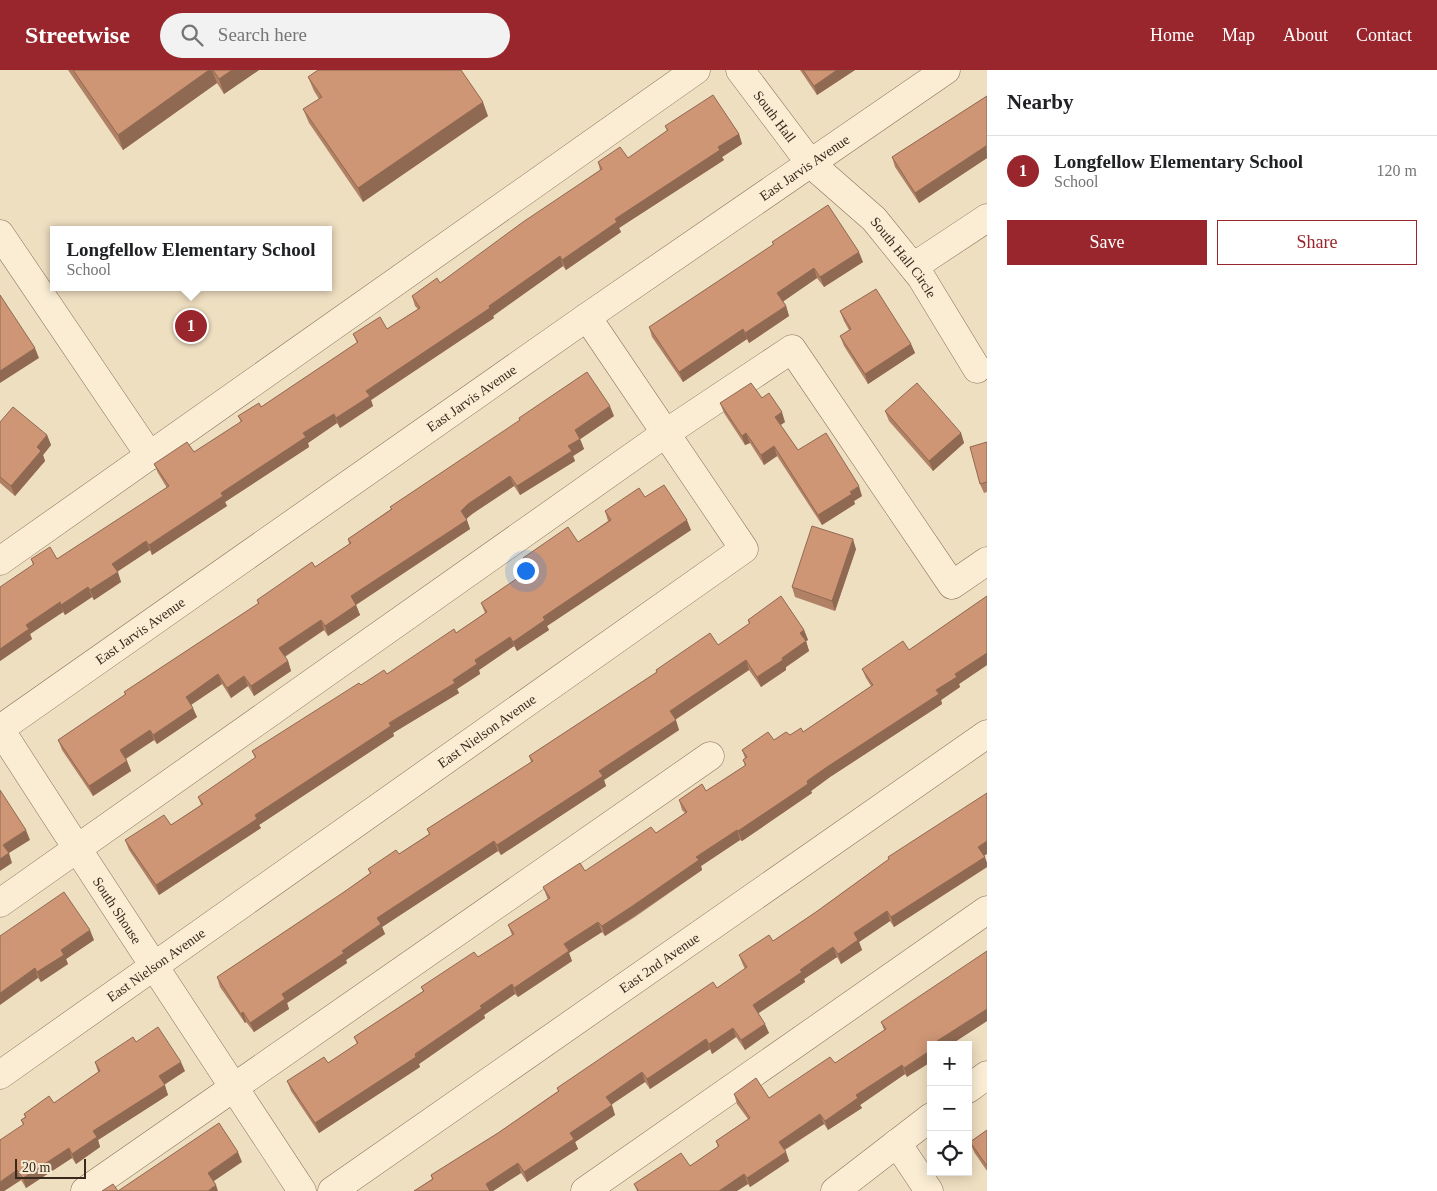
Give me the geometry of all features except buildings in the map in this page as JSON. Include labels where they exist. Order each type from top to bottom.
[{"type":"street","points":[[0,562],[696,70]]},
{"type":"street","name":"South Hall","points":[[740,70],[810,163]]},
{"type":"street","name":"East Jarvis Avenue","points":[[0,729],[588,317],[946,70]]},
{"type":"street","name":"South Hall Circle","points":[[810,163],[874,219],[913,267],[977,369]]},
{"type":"street","points":[[913,267],[987,218]]},
{"type":"street","points":[[0,234],[150,456]]},
{"type":"street","name":"East Nielson Avenue","points":[[0,1075],[744,549],[588,317]]},
{"type":"street","points":[[0,904],[666,434],[792,349],[952,585],[987,561]]},
{"type":"street","name":"South Shouse","points":[[0,729],[77,850],[156,966],[302,1191]]},
{"type":"street","name":"East 2nd Avenue","points":[[332,1191],[987,734]]},
{"type":"street","points":[[85,1191],[710,756]]},
{"type":"street","points":[[585,1191],[987,910]]},
{"type":"street","points":[[972,1086],[987,1075]]},
{"type":"street","points":[[835,1191],[927,1120]]},
{"type":"street","points":[[897,1143],[929,1191]]},
{"type":"place","name":"Longfellow Elementary School","points":[[191,326]]}]
